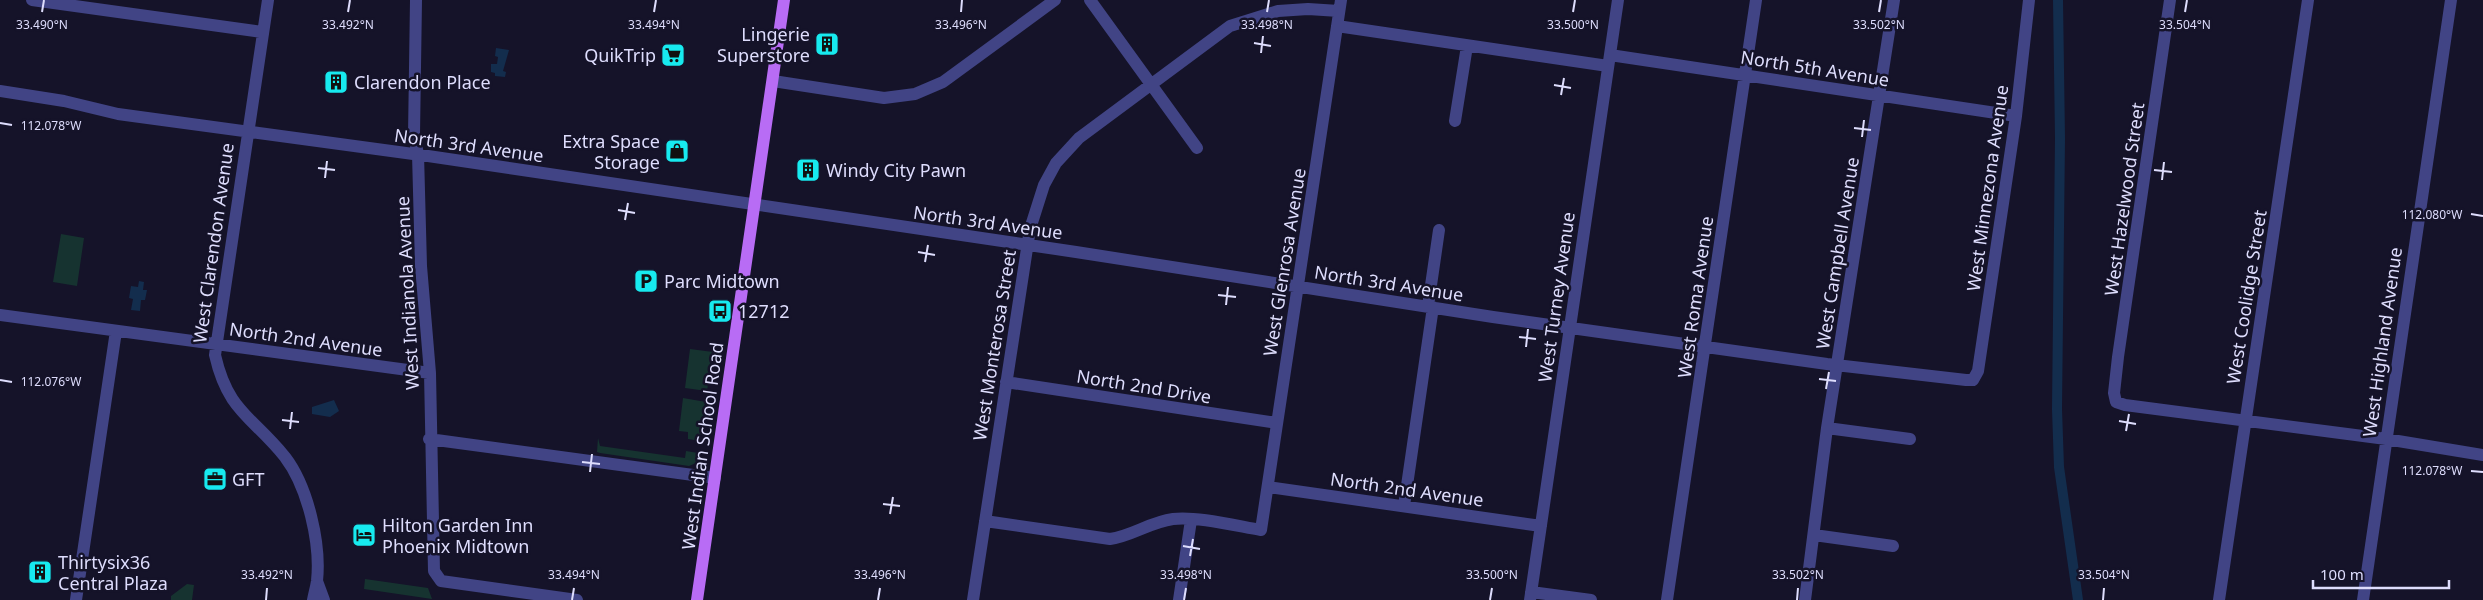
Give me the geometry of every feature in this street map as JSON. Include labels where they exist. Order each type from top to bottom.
[{"type":"main road","name":"West Indian School Road","points":[[697,600],[756,205],[784,0]]},
{"type":"street","points":[[32,0],[262,32]]},
{"type":"street","name":"West Clarendon Avenue","points":[[268,0],[215,344],[220,378],[227,394],[245,418],[285,458],[302,487],[312,520],[317,582],[324,600]]},
{"type":"street","name":"West Indianola Avenue","points":[[416,0],[414,135],[418,154],[421,266],[430,373],[429,439],[433,566],[435,574],[441,582],[578,600]]},
{"type":"street","points":[[773,81],[884,98],[915,94],[950,77],[1056,0]]},
{"type":"street","points":[[1090,0],[1197,148]]},
{"type":"street","name":"West Turney Avenue","points":[[1530,596],[1618,0]]},
{"type":"street","name":"West Roma Avenue","points":[[1667,600],[1756,0]]},
{"type":"street","name":"West Campbell Avenue","points":[[1805,600],[1827,428],[1894,0]]},
{"type":"street","name":"West Minnezona Avenue","points":[[1973,380],[1978,371],[2016,116],[2029,0]]},
{"type":"street","name":"West Hazelwood Street","points":[[2170,0],[2114,393],[2116,402],[2124,405],[2246,421]]},
{"type":"street","name":"West Coolidge Street","points":[[2220,600],[2308,0]]},
{"type":"street","name":"West Highland Avenue","points":[[2363,600],[2451,0]]},
{"type":"street","name":"West Monterosa Street","points":[[973,600],[1027,245],[1036,203],[1056,163],[1079,138],[1230,26],[1278,11],[1340,6]]},
{"type":"street","name":"West Glenrosa Avenue","points":[[1191,520],[1261,530],[1340,6]]},
{"type":"street","name":"North 5th Avenue","points":[[1337,26],[1467,46],[1745,75],[2016,116]]},
{"type":"street","points":[[1455,121],[1467,46]]},
{"type":"street","name":"North 3rd Avenue","points":[[0,92],[58,100],[118,114],[418,154],[1570,328],[1837,366],[1973,380]]},
{"type":"street","points":[[1404,506],[1431,307],[1439,230]]},
{"type":"street","name":"North 2nd Avenue","points":[[0,315],[430,373]]},
{"type":"street","points":[[76,600],[116,331]]},
{"type":"street","name":"North 2nd Drive","points":[[1006,382],[1277,423]]},
{"type":"street","points":[[2246,421],[2386,439],[2483,455]]},
{"type":"street","points":[[1827,428],[1910,439]]},
{"type":"street","points":[[429,439],[715,478]]},
{"type":"street","name":"North 2nd Avenue","points":[[1268,487],[1541,526]]},
{"type":"street","points":[[985,521],[1110,539],[1128,536],[1161,522],[1175,519],[1191,520],[1179,600]]},
{"type":"street","points":[[1814,535],[1893,546]]},
{"type":"street","name":"West Clarendon Avenue","points":[[313,600],[317,582]]},
{"type":"street","points":[[1530,596],[1591,600]]},
{"type":"green space","points":[[61,234],[84,238],[77,286],[53,282]]},
{"type":"green space","points":[[690,349],[713,352],[707,391],[685,388]]},
{"type":"green space","points":[[683,398],[706,402],[700,441],[688,439],[688,432],[679,431]]},
{"type":"green space","points":[[598,438],[600,446],[685,458],[686,451],[698,453],[696,463],[689,466],[600,453],[597,452]]},
{"type":"green space","points":[[365,579],[428,588],[432,599],[364,589]]},
{"type":"green space","points":[[187,584],[194,585],[192,600],[171,600],[171,596]]},
{"type":"water","points":[[496,48],[509,50],[503,71],[506,72],[505,77],[495,76],[495,73],[491,72],[491,64],[497,64]]},
{"type":"water","points":[[139,281],[144,282],[143,290],[147,290],[145,300],[141,300],[140,311],[131,310],[133,299],[129,298],[131,286],[138,287]]},
{"type":"water","points":[[334,400],[339,411],[330,417],[312,414],[312,407]]},
{"type":"waterway","points":[[2058,0],[2060,138],[2057,409],[2059,467],[2078,600]]},
{"type":"place","name":"Lingerie Superstore","points":[[827,44]]},
{"type":"place","name":"QuikTrip","points":[[673,55]]},
{"type":"place","name":"Clarendon Place","points":[[336,82]]},
{"type":"place","name":"Extra Space Storage","points":[[677,151]]},
{"type":"place","name":"Windy City Pawn","points":[[808,170]]},
{"type":"place","name":"Parc Midtown","points":[[646,281]]},
{"type":"place","name":"12712","points":[[720,311]]},
{"type":"place","name":"GFT","points":[[215,479]]},
{"type":"place","name":"Hilton Garden Inn Phoenix Midtown","points":[[364,535]]},
{"type":"place","name":"Thirtysix36 Central Plaza","points":[[40,572]]}]
